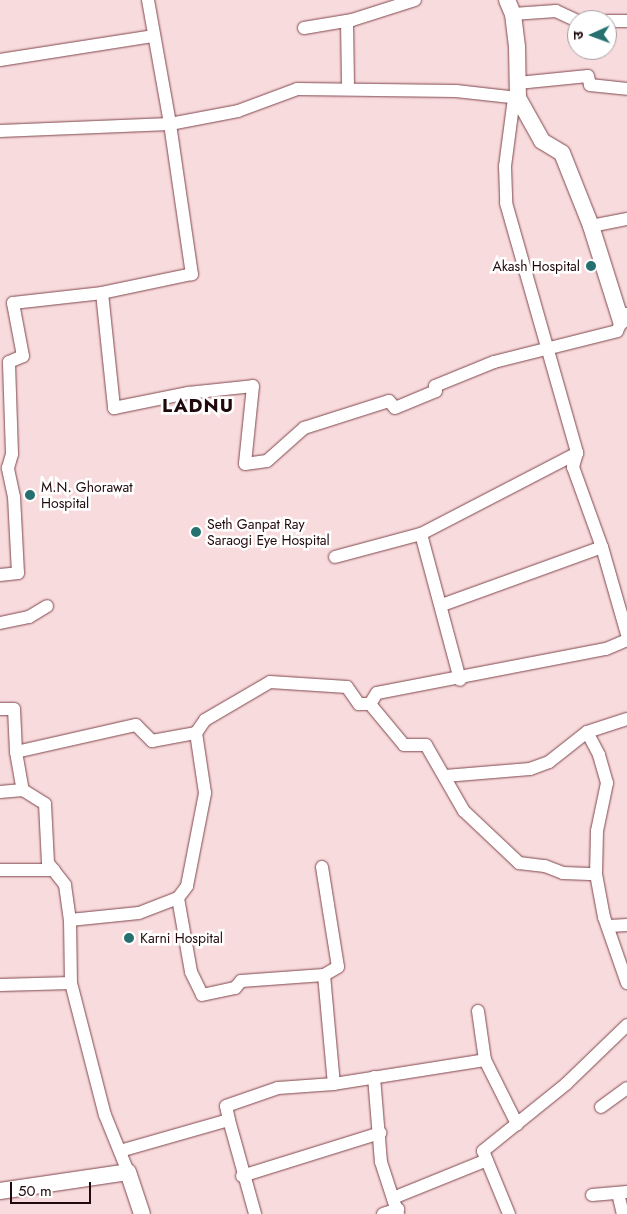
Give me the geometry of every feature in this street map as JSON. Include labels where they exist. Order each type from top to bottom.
[{"type":"street","points":[[0,575],[18,573],[14,497],[8,468],[12,454],[9,362],[23,356],[13,303],[102,293],[192,274],[170,124],[148,0]]},
{"type":"street","points":[[304,28],[347,21],[415,0]]},
{"type":"street","points":[[567,16],[556,11],[510,7],[516,93],[505,166],[506,203],[549,348],[577,454],[574,468],[602,547],[627,634]]},
{"type":"street","points":[[347,21],[348,88]]},
{"type":"street","points":[[0,60],[154,36]]},
{"type":"street","points":[[0,131],[170,124],[238,111],[297,89],[348,88],[516,93],[588,76],[590,85],[627,89]]},
{"type":"street","points":[[102,293],[114,408],[188,392],[253,386],[245,464],[267,461],[304,428],[389,401],[395,408],[436,391],[435,386],[494,362],[617,331],[624,317],[562,153],[542,141],[516,93]]},
{"type":"street","points":[[590,226],[627,219]]},
{"type":"street","points":[[335,557],[422,534],[577,454]]},
{"type":"street","points":[[422,534],[460,680]]},
{"type":"street","points":[[442,605],[602,547]]},
{"type":"street","points":[[0,623],[29,617],[47,606]]},
{"type":"street","points":[[370,704],[378,693],[460,680],[606,649],[627,640]]},
{"type":"street","points":[[70,920],[139,913],[178,898],[187,886],[205,793],[196,733],[205,720],[270,682],[347,687],[359,704],[370,704]]},
{"type":"street","points":[[370,704],[404,745],[426,746],[464,811],[519,863],[545,866],[563,873],[596,874]]},
{"type":"street","points":[[0,709],[14,710],[16,752],[23,790]]},
{"type":"street","points":[[445,776],[530,769],[549,762],[587,732],[627,719]]},
{"type":"street","points":[[16,752],[136,725],[152,741],[196,733]]},
{"type":"street","points":[[587,732],[599,755],[607,783],[597,831],[596,874],[604,917],[610,926],[627,983]]},
{"type":"street","points":[[0,792],[23,790],[45,804],[48,864],[65,885],[70,920],[71,983],[105,1115],[128,1172],[142,1214]]},
{"type":"street","points":[[178,898],[191,972],[202,995],[235,988],[241,981],[324,975],[338,967],[322,867]]},
{"type":"street","points":[[0,870],[54,870]]},
{"type":"street","points":[[610,926],[627,925]]},
{"type":"street","points":[[324,975],[334,1084]]},
{"type":"street","points":[[0,985],[71,983]]},
{"type":"street","points":[[478,1011],[485,1060],[516,1124]]},
{"type":"street","points":[[509,1214],[482,1151],[566,1084],[627,1025]]},
{"type":"street","points":[[255,1214],[242,1176],[226,1106],[278,1088],[334,1084],[485,1060]]},
{"type":"street","points":[[374,1077],[381,1162],[396,1207]]},
{"type":"street","points":[[601,1107],[627,1088]]},
{"type":"street","points":[[120,1151],[229,1120]]},
{"type":"street","points":[[242,1176],[380,1133]]},
{"type":"street","points":[[383,1214],[487,1160]]},
{"type":"street","points":[[0,1191],[128,1172]]},
{"type":"street","points":[[592,1195],[623,1193],[623,1214]]},
{"type":"place","name":"Akash Hospital","points":[[591,266]]},
{"type":"place","name":"M.N. Ghorawat Hospital","points":[[30,495]]},
{"type":"place","name":"Seth Ganpat Ray Saraogi Eye Hospital","points":[[196,532]]},
{"type":"place","name":"Karni Hospital","points":[[129,938]]},
{"type":"district","name":"LADNU","points":[[198,406]]}]
